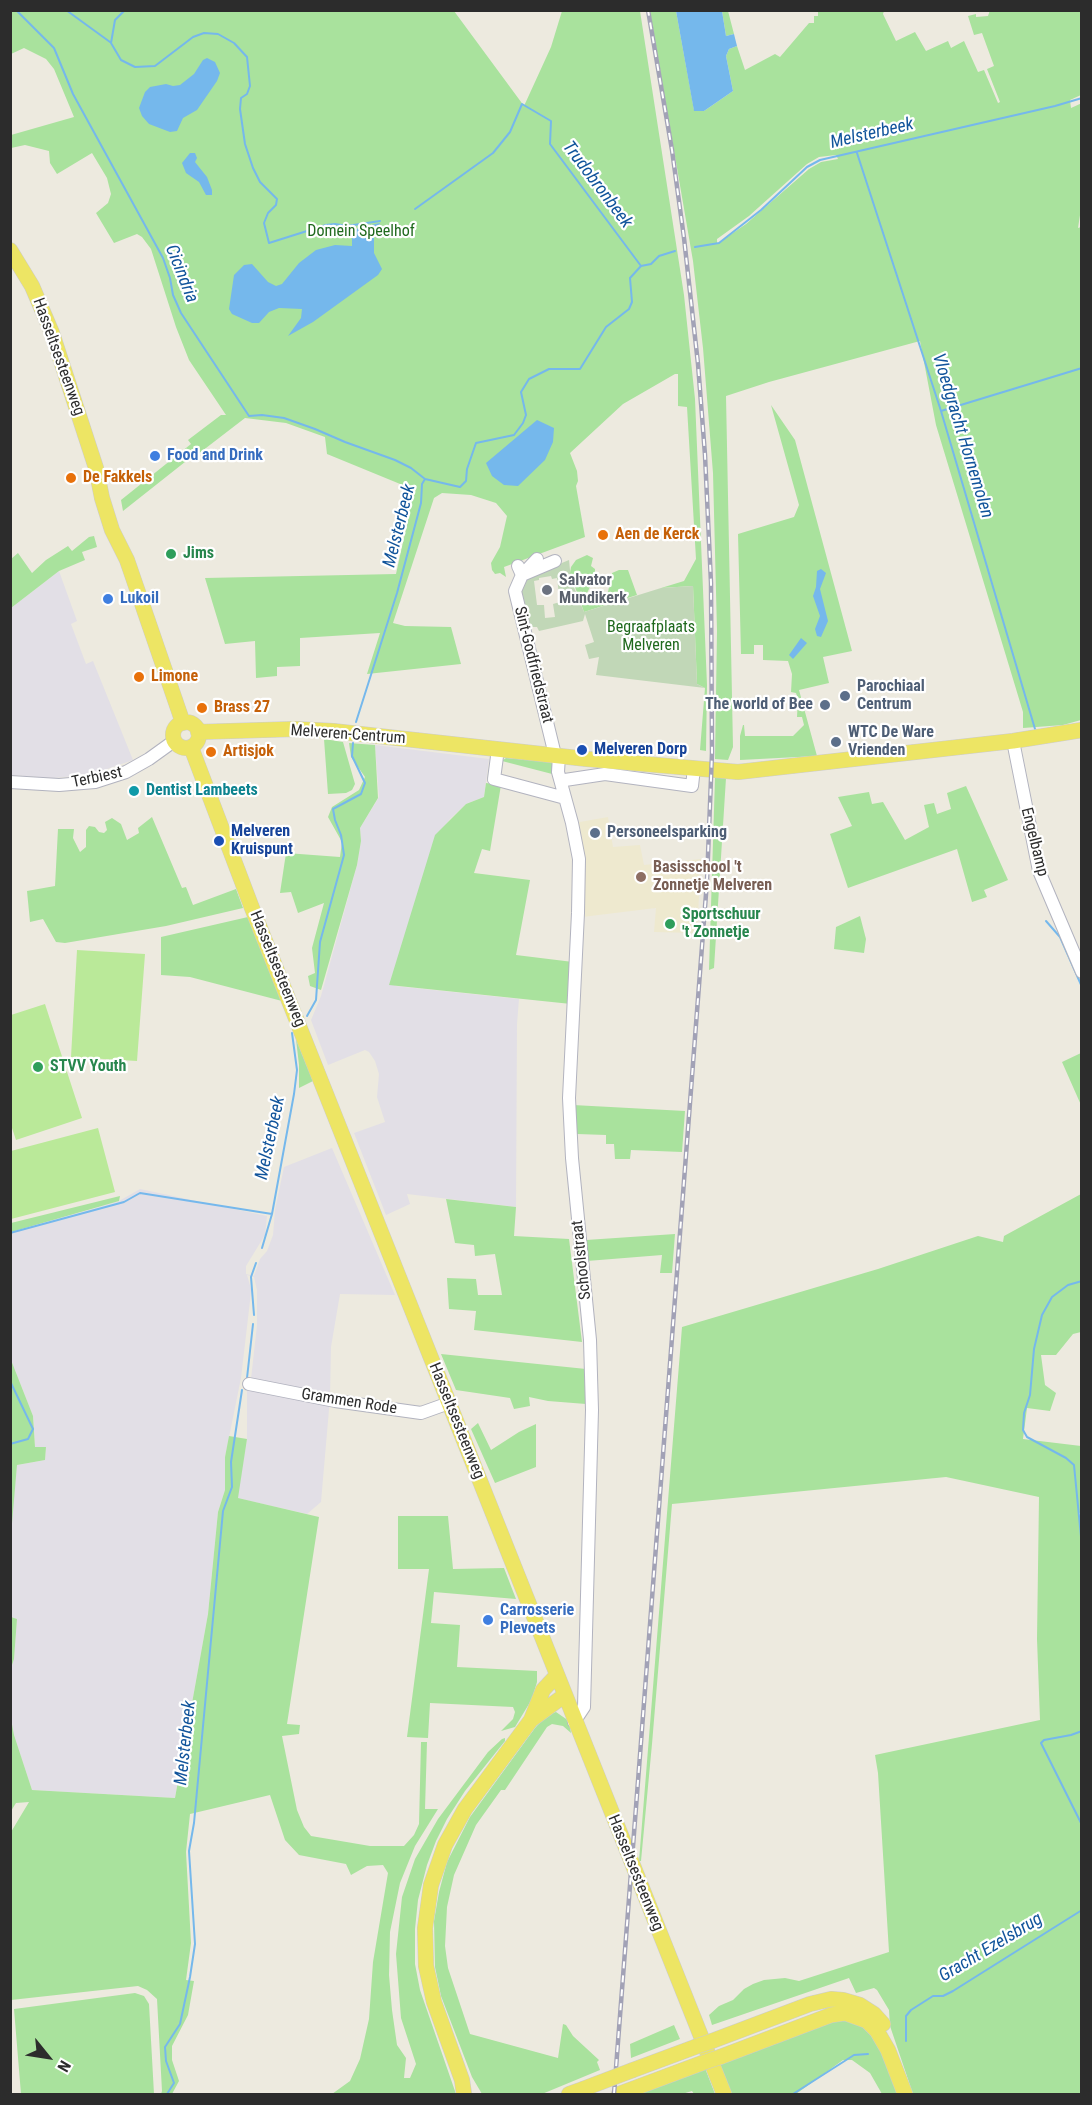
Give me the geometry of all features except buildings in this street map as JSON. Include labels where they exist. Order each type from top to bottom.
[{"type":"main road","name":"Hasseltsesteenweg","points":[[10,250],[32,286],[42,308],[96,468],[105,509],[116,538],[128,560],[183,723]]},
{"type":"main road","points":[[183,723],[191,724],[198,732],[196,743],[191,747],[180,746],[174,741],[176,728],[183,723]]},
{"type":"main road","name":"Melveren-Centrum","points":[[198,732],[314,729],[560,756],[738,772],[1013,741],[1082,730]]},
{"type":"main road","name":"Hasseltsesteenweg","points":[[191,747],[252,908],[574,1722],[724,2094]]},
{"type":"main road","points":[[471,2094],[463,2087],[439,2019],[426,1966],[425,1928],[431,1885],[445,1845],[465,1809],[531,1720],[543,1690],[557,1675]]},
{"type":"main road","points":[[531,1720],[565,1695]]},
{"type":"main road","points":[[576,2092],[780,2014],[831,1999],[860,2005],[874,2014],[883,2024],[888,2037],[888,2050]]},
{"type":"main road","points":[[626,2092],[831,2015],[845,2013],[867,2021],[877,2031],[888,2050],[905,2094]]},
{"type":"street","points":[[520,571],[537,559]]},
{"type":"street","points":[[520,571],[555,561]]},
{"type":"street","name":"Sint-Godfriedstraat","points":[[520,571],[515,591],[560,756]]},
{"type":"street","name":"Terbiest","points":[[10,782],[59,785],[95,782],[126,772],[174,741]]},
{"type":"street","name":"Engelbamp","points":[[1013,741],[1038,871],[1082,972]]},
{"type":"street","points":[[498,749],[494,779],[565,798]]},
{"type":"street","name":"Schoolstraat","points":[[560,756],[565,780],[565,798]]},
{"type":"street","name":"Schoolstraat","points":[[560,756],[558,772],[579,860],[579,913],[569,1098],[572,1158],[590,1340],[592,1410],[584,1707],[574,1722]]},
{"type":"street","points":[[565,780],[605,774],[692,786],[694,768]]},
{"type":"street","name":"Grammen Rode","points":[[249,1384],[335,1401],[421,1413],[449,1403]]},
{"type":"shaded area","points":[[59,571],[77,621],[71,624],[86,664],[93,661],[133,760],[93,774],[54,778],[11,775],[11,608]]},
{"type":"shaded area","points":[[375,745],[489,759],[484,797],[466,804],[441,831],[395,986],[519,999],[516,1207],[407,1194],[410,1204],[386,1215],[354,1133],[385,1122],[377,1097],[379,1074],[375,1061],[365,1050],[328,1065],[311,1020],[321,996],[357,865],[361,841],[360,828],[379,797]]},
{"type":"shaded area","name":"Basisschool 't Zonnetje Melveren","points":[[608,817],[613,847],[640,845],[644,865],[701,859],[697,933],[654,932],[656,908],[582,917],[585,890],[574,823]]},
{"type":"shaded area","points":[[332,1148],[395,1295],[340,1294],[331,1347],[330,1398],[321,1502],[307,1514],[237,1498],[247,1439],[247,1388],[251,1379],[257,1325],[257,1290],[254,1277],[247,1275],[251,1289],[241,1378],[225,1457],[225,1490],[218,1512],[208,1614],[175,1798],[32,1790],[11,1719],[11,1668],[14,1659],[17,1619],[11,1617],[10,1535],[17,1465],[45,1460],[46,1447],[35,1447],[33,1416],[11,1360],[11,1232],[119,1201],[140,1189],[267,1216],[265,1235],[246,1266],[246,1274],[254,1276],[273,1235],[275,1210],[284,1167]]},
{"type":"green space","points":[[818,10],[884,11],[883,14],[896,41],[915,32],[926,51],[948,41],[951,48],[964,41],[978,72],[984,70],[998,103],[1000,102],[987,69],[994,66],[982,33],[974,35],[968,16],[976,14],[976,17],[988,16],[990,10],[1081,11],[1081,95],[1070,100],[1071,108],[1082,103],[1082,202],[1078,228],[1081,227],[1081,720],[1063,725],[1023,728],[1023,712],[936,425],[920,341],[726,396],[733,747],[728,760],[715,759],[717,631],[713,473],[703,348],[693,261],[650,11],[676,11],[694,110],[704,111],[733,91],[726,56],[729,49],[737,46],[745,70],[775,54],[780,57],[809,23],[814,23],[814,16],[818,16]],"holes":[[[836,155],[838,159],[821,162],[809,169],[746,224],[717,244],[717,239],[749,216],[807,164],[819,157]]]},
{"type":"green space","name":"Domein Speelhof","points":[[11,11],[454,11],[524,106],[551,47],[562,11],[640,11],[684,295],[695,399],[707,685],[706,751],[700,750],[705,688],[697,684],[693,586],[661,588],[684,581],[696,559],[687,407],[678,406],[678,374],[623,404],[570,453],[577,471],[576,486],[585,537],[504,567],[506,577],[500,573],[495,574],[491,563],[500,547],[507,516],[496,503],[471,495],[442,493],[434,498],[393,623],[405,626],[451,627],[461,664],[367,674],[380,633],[300,638],[300,666],[277,667],[277,676],[256,678],[255,641],[225,644],[205,578],[396,574],[409,515],[408,494],[405,486],[327,454],[325,437],[286,423],[245,418],[123,511],[121,500],[191,444],[188,440],[221,415],[226,415],[189,360],[151,249],[137,234],[114,243],[96,213],[108,203],[111,194],[107,178],[92,153],[57,174],[50,163],[49,151],[25,145],[11,148],[11,135],[74,117],[54,69],[46,59],[24,48],[11,54]]},
{"type":"green space","points":[[722,11],[728,11],[734,34],[726,36]]},
{"type":"green space","points":[[771,405],[795,440],[852,651],[823,657],[829,683],[799,690],[817,756],[740,760],[740,736],[743,725],[745,736],[793,736],[804,725],[802,717],[797,717],[798,699],[796,693],[791,692],[792,674],[788,661],[763,660],[763,645],[754,645],[754,654],[741,654],[738,534],[794,517],[799,505]]},
{"type":"green space","points":[[94,536],[97,547],[82,552],[85,560],[59,571],[11,608],[11,559],[18,553],[32,573],[46,560],[68,546],[72,551],[89,537]]},
{"type":"green space","points":[[587,555],[593,558],[591,566],[595,569],[595,577],[587,593],[591,597],[596,600],[608,592],[612,573],[619,570],[628,570],[637,595],[584,612],[570,573],[576,560]]},
{"type":"green space","name":"Begraafplaats Melveren","points":[[569,560],[571,580],[584,612],[661,588],[693,586],[697,684],[705,688],[596,675],[599,657],[589,659],[585,645],[594,642],[585,614],[583,621],[539,631],[537,627],[530,627],[521,592],[525,581],[531,576]],"holes":[[[551,576],[552,579],[557,578],[560,602],[553,604],[555,617],[545,618],[544,605],[537,605],[534,581]]]},
{"type":"green space","points":[[324,739],[343,742],[355,784],[352,790],[346,793],[328,794]]},
{"type":"green space","points":[[349,743],[375,745],[378,798],[360,828],[361,841],[357,865],[321,990],[310,986],[308,976],[315,973],[312,948],[324,903],[298,913],[291,892],[280,893],[286,853],[340,857],[342,842],[328,817],[332,807],[359,790],[365,777],[351,757]]},
{"type":"green space","points":[[506,758],[551,762],[555,765],[556,775],[502,761]]},
{"type":"green space","points":[[715,778],[726,778],[714,968],[709,970]]},
{"type":"green space","points":[[486,783],[501,785],[490,851],[482,849],[474,873],[530,880],[516,955],[573,962],[571,1004],[389,985],[435,835],[466,804],[484,797]]},
{"type":"green space","points":[[966,786],[1008,880],[984,890],[987,897],[972,902],[957,849],[848,888],[830,834],[852,826],[838,797],[869,792],[872,804],[883,802],[905,840],[929,827],[924,805],[934,803],[937,814],[951,809],[947,793]]},
{"type":"green space","points":[[152,817],[182,888],[186,887],[193,905],[236,889],[243,908],[166,926],[65,943],[56,942],[43,919],[30,922],[27,891],[55,886],[58,829],[74,829],[73,838],[80,852],[86,847],[86,830],[89,826],[104,833],[107,830],[105,822],[112,818],[121,824],[127,840],[139,833],[138,828]]},
{"type":"green space","points":[[860,916],[866,939],[864,953],[834,949],[836,927]]},
{"type":"green space","points":[[248,917],[282,1001],[190,977],[161,975],[161,937]]},
{"type":"green space","points":[[77,950],[145,954],[137,1061],[71,1057]]},
{"type":"green space","name":"STVV Youth","points":[[45,1004],[82,1118],[16,1140],[10,1122],[11,1015]]},
{"type":"green space","points":[[296,1039],[313,1081],[299,1088],[299,1065]]},
{"type":"green space","points":[[1081,1053],[1081,1105],[1062,1062]]},
{"type":"green space","points":[[573,1105],[685,1111],[682,1152],[631,1150],[630,1159],[615,1159],[614,1144],[606,1144],[606,1135],[577,1134]]},
{"type":"green space","points":[[98,1128],[115,1192],[11,1219],[11,1151]]},
{"type":"green space","points":[[1081,1194],[1081,1332],[1073,1334],[1056,1355],[1041,1355],[1045,1385],[1056,1393],[1050,1411],[1027,1408],[1023,1439],[1081,1446],[1082,1512],[1079,1513],[1082,1535],[1081,2094],[913,2094],[890,2026],[889,2010],[877,1990],[874,1988],[856,1993],[849,1978],[712,2025],[709,2015],[719,2006],[733,2000],[744,1989],[764,1980],[785,1978],[799,1981],[889,1952],[875,1755],[1040,1720],[1037,1639],[1039,1497],[946,1477],[672,1504],[652,1744],[641,1861],[639,1861],[682,1327],[878,1269],[978,1236],[1003,1242],[1004,1236]]},
{"type":"green space","points":[[120,1196],[119,1201],[11,1232],[11,1223]]},
{"type":"green space","points":[[446,1199],[516,1207],[514,1236],[569,1239],[582,1342],[474,1330],[476,1311],[449,1309],[447,1278],[476,1279],[478,1295],[502,1295],[495,1254],[475,1256],[474,1245],[455,1243]]},
{"type":"green space","points":[[675,1234],[672,1273],[660,1273],[662,1255],[587,1261],[586,1240]]},
{"type":"green space","points":[[441,1354],[586,1369],[586,1404],[529,1397],[530,1406],[514,1409],[510,1398],[456,1390]]},
{"type":"green space","points":[[11,1360],[33,1416],[35,1447],[46,1447],[45,1460],[17,1465],[11,1535]]},
{"type":"green space","points":[[478,1423],[491,1450],[536,1424],[536,1467],[495,1483],[471,1429]]},
{"type":"green space","points":[[229,1436],[247,1439],[238,1498],[319,1517],[287,1724],[300,1725],[299,1734],[282,1736],[297,1810],[304,1827],[311,1836],[370,1846],[404,1846],[414,1835],[419,1824],[421,1742],[427,1742],[425,1809],[438,1809],[415,1846],[400,1883],[390,1932],[389,1975],[392,2010],[397,2045],[406,2058],[404,2078],[410,2078],[416,2064],[401,2018],[396,1954],[402,1897],[415,1859],[438,1819],[488,1752],[505,1738],[447,1819],[427,1865],[418,1900],[415,1964],[420,1990],[456,2094],[332,2094],[350,2081],[360,2059],[369,2019],[373,1962],[388,1873],[383,1865],[367,1866],[351,1875],[346,1864],[299,1855],[285,1840],[270,1795],[190,1814],[186,1852],[191,1943],[186,1980],[194,1981],[188,2015],[172,2046],[172,2060],[179,2081],[172,2094],[161,2094],[157,1999],[147,1990],[138,1986],[11,2000],[11,1832],[29,1802],[16,1803],[11,1811],[11,1719],[32,1790],[175,1798],[208,1614],[218,1512],[225,1490],[225,1457]]},
{"type":"green space","points":[[398,1516],[448,1516],[453,1569],[504,1568],[516,1599],[434,1592],[431,1623],[460,1625],[457,1667],[537,1671],[537,1682],[532,1699],[515,1727],[501,1731],[513,1719],[515,1712],[513,1707],[430,1703],[428,1738],[407,1737],[429,1569],[398,1569]]},
{"type":"green space","points":[[11,1617],[17,1619],[14,1659],[11,1668]]},
{"type":"green space","points":[[556,1712],[569,1721],[571,1733],[563,1726],[552,1724],[547,1727],[505,1790],[501,1790],[476,1825],[454,1875],[447,1907],[445,1946],[448,1968],[470,2034],[558,2058],[563,2024],[599,2060],[597,2062],[600,2070],[542,2094],[482,2094],[472,2077],[441,1996],[435,1967],[434,1921],[439,1892],[447,1862],[470,1817],[535,1728],[547,1715]]},
{"type":"green space","points":[[135,1993],[144,1996],[149,2004],[154,2094],[21,2094],[14,2009]]},
{"type":"green space","points":[[845,2019],[866,2026],[876,2038],[898,2094],[882,2094],[870,2073],[852,2060],[843,2060],[796,2094],[729,2094],[717,2064],[833,2020]]},
{"type":"green space","points":[[674,2025],[680,2039],[631,2058],[630,2044]]},
{"type":"green space","points":[[705,2068],[715,2094],[694,2094],[692,2091],[682,2094],[637,2094]]},
{"type":"water","points":[[676,11],[722,11],[726,36],[734,34],[737,46],[729,49],[726,56],[733,91],[704,111],[694,111]]},
{"type":"water","points":[[207,58],[215,62],[220,73],[197,110],[183,118],[177,131],[170,132],[149,124],[139,108],[145,92],[150,87],[166,84],[180,85],[194,74],[203,60]]},
{"type":"water","points":[[190,153],[195,153],[197,158],[195,162],[207,177],[212,195],[206,195],[199,182],[186,173],[182,163]]},
{"type":"water","points":[[380,223],[374,238],[374,253],[382,269],[378,275],[313,322],[288,336],[301,318],[302,309],[279,308],[269,312],[259,323],[252,323],[232,314],[229,309],[234,275],[244,265],[252,264],[268,282],[276,286],[282,284],[299,263],[316,250],[335,245],[352,246],[352,235],[358,228]]},
{"type":"water","points":[[537,420],[554,428],[553,442],[545,460],[518,486],[504,485],[492,476],[486,463]]},
{"type":"water","points":[[821,569],[826,573],[820,589],[828,621],[821,637],[817,636],[815,629],[820,616],[813,596],[817,571]]},
{"type":"water","points":[[801,638],[807,643],[793,659],[789,655]]},
{"type":"waterway","name":"Cicindria","points":[[16,10],[54,48],[73,94],[163,258],[173,295],[181,313],[249,416],[284,418],[315,429],[395,460],[411,468],[425,479]]},
{"type":"waterway","points":[[66,10],[110,42]]},
{"type":"waterway","name":"Trudobronbeek","points":[[125,10],[115,20],[111,43],[121,60],[135,67],[155,66],[193,37],[204,33],[218,34],[234,43],[247,57],[250,86],[247,94],[241,98],[240,109],[245,144],[260,182],[277,199],[276,205],[268,213],[264,223],[269,243],[326,225],[347,226],[380,221]]},
{"type":"waterway","name":"Melsterbeek","points":[[695,247],[719,243],[761,210],[807,167],[820,160],[1082,98]]},
{"type":"waterway","name":"Trudobronbeek","points":[[415,209],[493,153],[510,132],[522,104],[551,121],[550,144],[641,266]]},
{"type":"waterway","name":"Vloedgracht Hornemolen","points":[[857,153],[941,411],[1035,729]]},
{"type":"waterway","name":"Melsterbeek","points":[[356,722],[397,593],[421,503],[422,484],[425,479],[460,487],[466,481],[467,469],[476,443],[514,435],[523,423],[526,415],[521,392],[529,379],[549,369],[580,369],[606,327],[629,309],[632,302],[630,278],[641,266],[651,264],[659,256],[675,251]]},
{"type":"waterway","points":[[941,411],[1082,368]]},
{"type":"waterway","name":"Melsterbeek","points":[[307,1016],[316,1000],[320,942],[344,855],[333,809],[361,794],[365,783],[352,756],[353,743]]},
{"type":"waterway","points":[[1046,921],[1060,937],[1082,987]]},
{"type":"waterway","name":"Melsterbeek","points":[[262,1248],[272,1214],[294,1094],[297,1070],[292,1033]]},
{"type":"waterway","points":[[10,1233],[124,1202],[140,1193],[272,1214]]},
{"type":"waterway","name":"Melsterbeek","points":[[254,1315],[251,1277],[256,1263]]},
{"type":"waterway","name":"Vloedgracht Hornemolen","points":[[1082,1281],[1068,1285],[1052,1297],[1042,1315],[1034,1349],[1030,1395],[1024,1413],[1023,1430],[1027,1437],[1066,1458],[1074,1465],[1082,1547]]},
{"type":"waterway","name":"Melsterbeek","points":[[247,1378],[253,1324]]},
{"type":"waterway","points":[[10,1381],[33,1429],[28,1439],[10,1444]]},
{"type":"waterway","name":"Melsterbeek","points":[[167,2094],[174,2083],[166,2061],[165,2047],[180,2024],[195,1944],[189,1851],[194,1823],[223,1511],[232,1487],[231,1462],[242,1390]]},
{"type":"waterway","name":"Vloedgracht Hornemolen","points":[[1082,1731],[1044,1740],[1041,1743],[1082,1825]]},
{"type":"waterway","name":"Gracht Ezelsbrug","points":[[906,2041],[906,2016],[911,2010],[933,1996],[943,1996],[953,1991],[1082,1910]]},
{"type":"waterway","name":"Gracht Ezelsbrug","points":[[793,2094],[854,2055],[868,2054]]},
{"type":"railway","points":[[614,2094],[707,881],[712,753],[711,583],[698,364],[672,150],[648,10]]},
{"type":"place","name":"Food and Drink","points":[[155,456]]},
{"type":"place","name":"De Fakkels","points":[[71,478]]},
{"type":"place","name":"Aen de Kerck","points":[[603,535]]},
{"type":"place","name":"Jims","points":[[171,554]]},
{"type":"place","name":"Salvator Mundikerk","points":[[547,590]]},
{"type":"place","name":"Lukoil","points":[[108,599]]},
{"type":"place","name":"Limone","points":[[139,677]]},
{"type":"place","name":"Parochiaal Centrum","points":[[845,696]]},
{"type":"place","name":"The world of Bee","points":[[825,705]]},
{"type":"place","name":"Brass 27","points":[[202,708]]},
{"type":"place","name":"WTC De Ware Vrienden","points":[[836,742]]},
{"type":"place","name":"Melveren Dorp","points":[[582,750]]},
{"type":"place","name":"Artisjok","points":[[211,752]]},
{"type":"place","name":"Dentist Lambeets","points":[[134,791]]},
{"type":"place","name":"Personeelsparking","points":[[595,833]]},
{"type":"place","name":"Melveren Kruispunt","points":[[219,841]]},
{"type":"place","name":"Basisschool 't Zonnetje Melveren","points":[[641,877]]},
{"type":"place","name":"Sportschuur 't Zonnetje","points":[[670,924]]},
{"type":"place","name":"STVV Youth","points":[[38,1067]]},
{"type":"place","name":"Carrosserie Plevoets","points":[[488,1620]]}]
